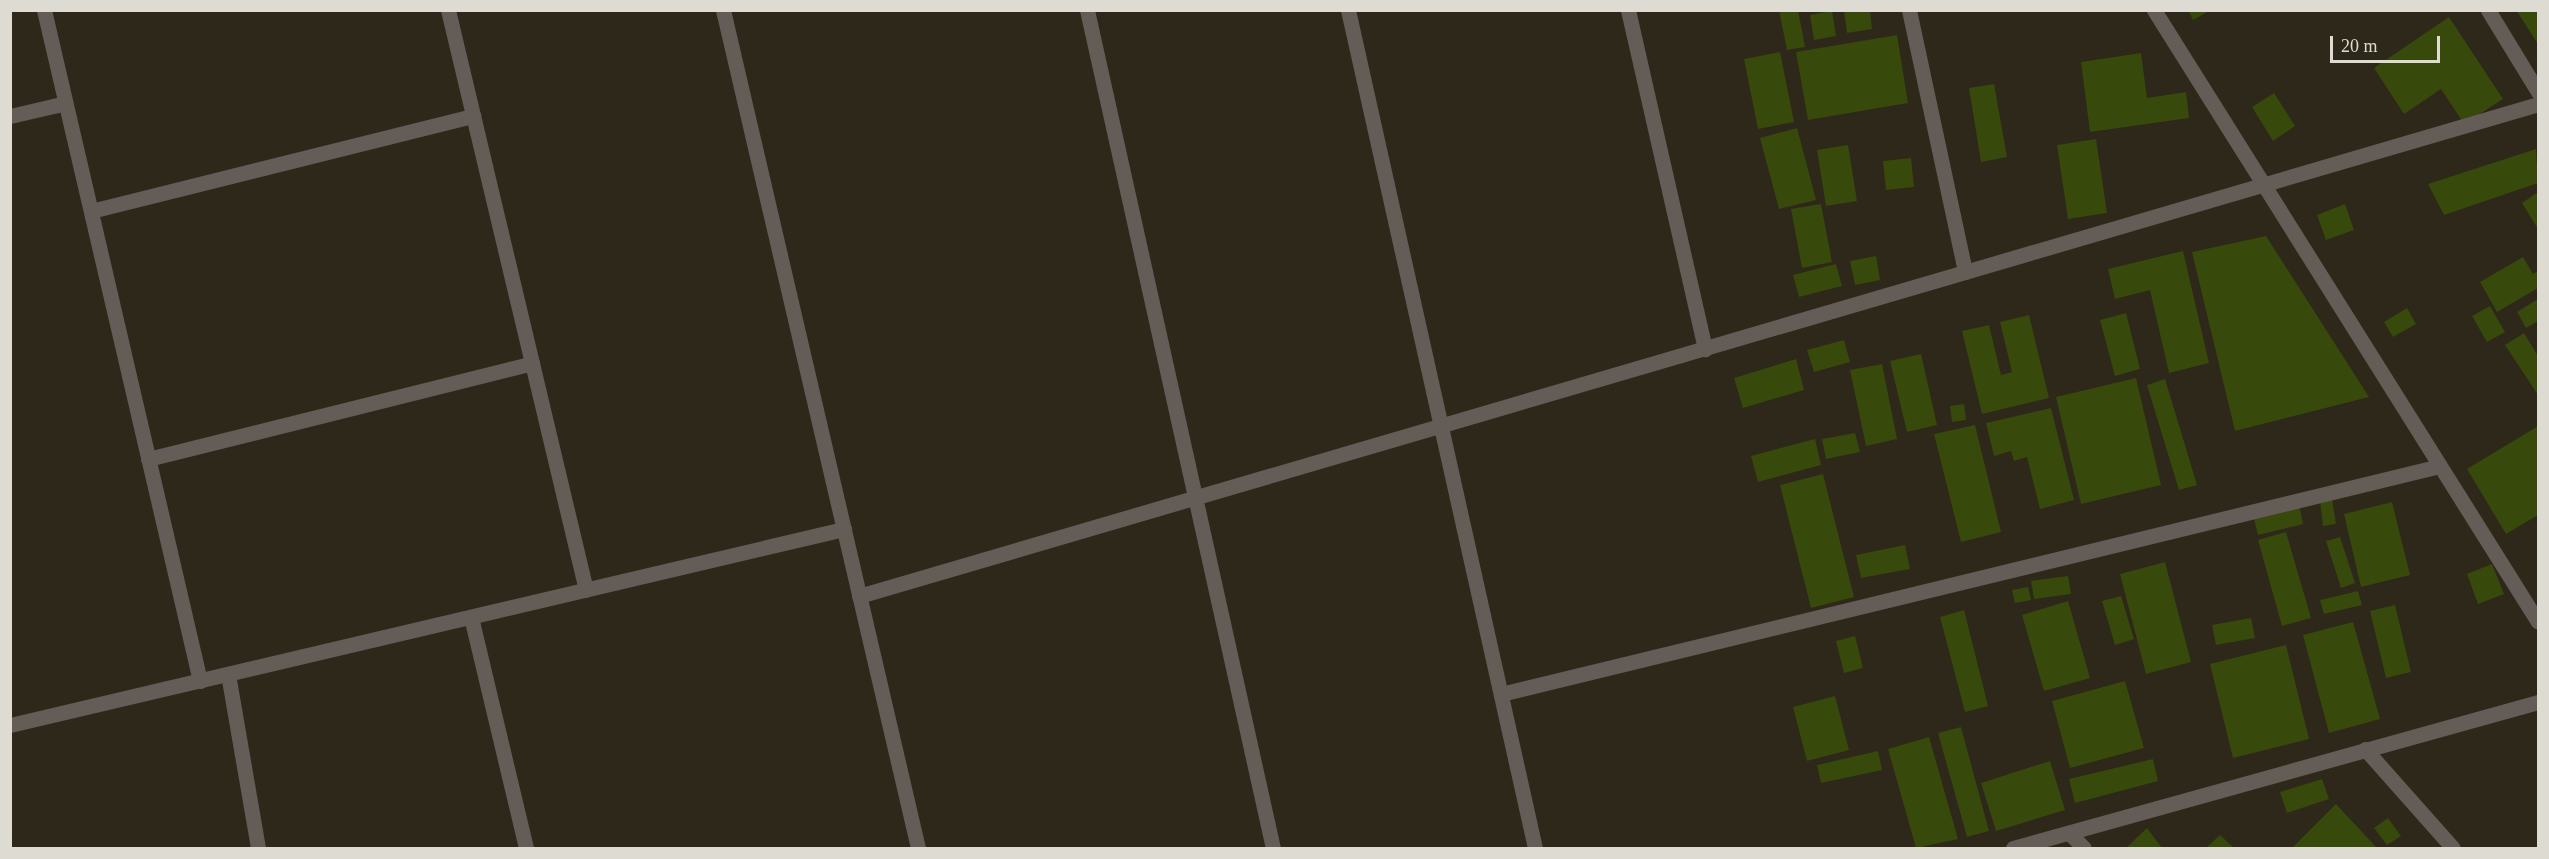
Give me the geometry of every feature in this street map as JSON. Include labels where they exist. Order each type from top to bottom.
[{"type":"street","points":[[44,10],[200,681]]},
{"type":"street","points":[[448,10],[586,590]]},
{"type":"street","points":[[723,10],[918,849]]},
{"type":"street","points":[[1087,10],[1273,849]]},
{"type":"street","points":[[1348,10],[1535,849]]},
{"type":"street","points":[[1628,10],[1705,349]]},
{"type":"street","points":[[1909,10],[1965,272]]},
{"type":"street","points":[[2154,10],[2538,622]]},
{"type":"street","points":[[2488,10],[2538,92]]},
{"type":"street","points":[[10,116],[66,103]]},
{"type":"street","points":[[859,596],[2538,104]]},
{"type":"street","points":[[91,211],[473,116]]},
{"type":"street","points":[[148,459],[532,363]]},
{"type":"street","points":[[1501,694],[2440,466]]},
{"type":"street","points":[[10,725],[844,529]]},
{"type":"street","points":[[471,617],[526,849]]},
{"type":"street","points":[[228,674],[258,849]]},
{"type":"street","points":[[2013,849],[2538,702]]},
{"type":"street","points":[[2365,749],[2453,849]]},
{"type":"street","points":[[2069,833],[2084,849]]},
{"type":"building","points":[[1779,10],[1798,10],[1805,47],[1787,50]]},
{"type":"building","points":[[1870,10],[1872,29],[1847,33],[1844,12]]},
{"type":"building","points":[[2188,10],[2211,10],[2193,20]]},
{"type":"building","points":[[2516,10],[2538,10],[2538,44]]},
{"type":"building","points":[[1832,11],[1836,36],[1814,40],[1810,15]]},
{"type":"building","points":[[2449,17],[2503,99],[2464,124],[2441,89],[2404,114],[2374,68]]},
{"type":"building","points":[[1897,35],[1908,103],[1808,120],[1796,52]]},
{"type":"building","points":[[1780,52],[1794,122],[1758,129],[1744,59]]},
{"type":"building","points":[[2141,53],[2147,98],[2186,92],[2189,118],[2090,132],[2081,62]]},
{"type":"building","points":[[1994,84],[2007,157],[1981,162],[1969,88]]},
{"type":"building","points":[[2274,93],[2295,126],[2273,141],[2252,107]]},
{"type":"building","points":[[1797,128],[1816,200],[1779,209],[1760,138]]},
{"type":"building","points":[[2096,139],[2107,213],[2068,219],[2057,145]]},
{"type":"building","points":[[1848,145],[1857,201],[1826,206],[1817,150]]},
{"type":"building","points":[[2536,149],[2538,183],[2444,215],[2428,184]]},
{"type":"building","points":[[1911,158],[1914,187],[1886,190],[1883,161]]},
{"type":"building","points":[[2538,192],[2538,229],[2522,203]]},
{"type":"building","points":[[1821,204],[1832,262],[1802,268],[1791,209]]},
{"type":"building","points":[[2345,204],[2354,230],[2326,240],[2317,215]]},
{"type":"building","points":[[2266,236],[2369,397],[2235,431],[2192,252]]},
{"type":"building","points":[[2183,251],[2209,363],[2169,373],[2150,290],[2115,299],[2108,269]]},
{"type":"building","points":[[1876,256],[1880,280],[1855,285],[1850,261]]},
{"type":"building","points":[[2523,257],[2533,274],[2538,271],[2538,288],[2497,312],[2480,282]]},
{"type":"building","points":[[1836,264],[1842,286],[1799,297],[1793,275]]},
{"type":"building","points":[[2538,299],[2538,321],[2526,328],[2517,312]]},
{"type":"building","points":[[2490,306],[2505,332],[2487,342],[2472,316]]},
{"type":"building","points":[[2407,308],[2416,324],[2393,337],[2384,322]]},
{"type":"building","points":[[2126,313],[2140,369],[2115,376],[2100,320]]},
{"type":"building","points":[[2029,315],[2049,398],[1982,414],[1962,331],[1989,325],[2001,375],[2012,372],[2000,322]]},
{"type":"building","points":[[2524,333],[2538,356],[2538,395],[2505,345]]},
{"type":"building","points":[[1844,340],[1850,362],[1814,372],[1807,350]]},
{"type":"building","points":[[1921,354],[1937,425],[1907,432],[1890,361]]},
{"type":"building","points":[[1796,359],[1804,390],[1743,408],[1734,378]]},
{"type":"building","points":[[1882,364],[1897,439],[1866,446],[1850,370]]},
{"type":"building","points":[[2136,378],[2161,485],[2081,504],[2056,397]]},
{"type":"building","points":[[2165,379],[2197,485],[2179,490],[2147,385]]},
{"type":"building","points":[[1964,404],[1966,420],[1952,422],[1950,406]]},
{"type":"building","points":[[2051,408],[2074,500],[2040,509],[2027,457],[2014,461],[2011,451],[1994,456],[1986,423]]},
{"type":"building","points":[[1975,425],[2001,532],[1961,542],[1934,434]]},
{"type":"building","points":[[2538,426],[2538,515],[2506,534],[2467,469]]},
{"type":"building","points":[[1855,433],[1860,452],[1826,459],[1822,439]]},
{"type":"building","points":[[1815,439],[1821,465],[1758,482],[1751,456]]},
{"type":"building","points":[[1823,474],[1854,597],[1811,608],[1780,485]]},
{"type":"building","points":[[2332,499],[2336,524],[2323,526],[2320,501]]},
{"type":"building","points":[[2392,502],[2410,575],[2361,587],[2344,514]]},
{"type":"building","points":[[2300,508],[2303,524],[2258,535],[2254,519]]},
{"type":"building","points":[[2286,532],[2311,618],[2282,626],[2258,540]]},
{"type":"building","points":[[2340,537],[2355,583],[2341,588],[2326,541]]},
{"type":"building","points":[[1905,545],[1910,569],[1861,578],[1856,555]]},
{"type":"building","points":[[2165,562],[2191,662],[2146,674],[2120,574]]},
{"type":"building","points":[[2492,564],[2504,594],[2478,604],[2467,574]]},
{"type":"building","points":[[2068,576],[2071,594],[2034,599],[2031,581]]},
{"type":"building","points":[[2028,587],[2031,600],[2015,603],[2012,590]]},
{"type":"building","points":[[2358,591],[2362,605],[2324,614],[2320,600]]},
{"type":"building","points":[[2121,596],[2134,639],[2115,645],[2102,601]]},
{"type":"building","points":[[2068,601],[2090,678],[2044,691],[2022,615]]},
{"type":"building","points":[[2395,605],[2411,672],[2386,678],[2370,611]]},
{"type":"building","points":[[1964,610],[1988,706],[1965,712],[1940,617]]},
{"type":"building","points":[[2251,618],[2255,638],[2216,645],[2212,625]]},
{"type":"building","points":[[2353,622],[2380,719],[2329,733],[2303,635]]},
{"type":"building","points":[[1855,636],[1863,668],[1844,673],[1836,641]]},
{"type":"building","points":[[2286,645],[2309,739],[2233,758],[2210,664]]},
{"type":"building","points":[[2125,681],[2144,748],[2070,768],[2052,701]]},
{"type":"building","points":[[1835,696],[1849,750],[1807,761],[1793,707]]},
{"type":"building","points":[[1961,727],[1989,831],[1967,837],[1938,733]]},
{"type":"building","points":[[1929,737],[1958,839],[1916,848],[1888,749]]},
{"type":"building","points":[[1878,751],[1882,770],[1821,783],[1817,765]]},
{"type":"building","points":[[2153,759],[2158,781],[2075,803],[2069,779]]},
{"type":"building","points":[[2050,761],[2065,810],[1996,831],[1981,783]]},
{"type":"building","points":[[2322,779],[2329,799],[2287,813],[2280,792]]},
{"type":"building","points":[[2336,804],[2377,848],[2292,848]]},
{"type":"building","points":[[2388,818],[2401,836],[2387,845],[2374,828]]},
{"type":"building","points":[[2147,828],[2162,848],[2126,848]]},
{"type":"building","points":[[2220,835],[2234,848],[2206,848]]}]
